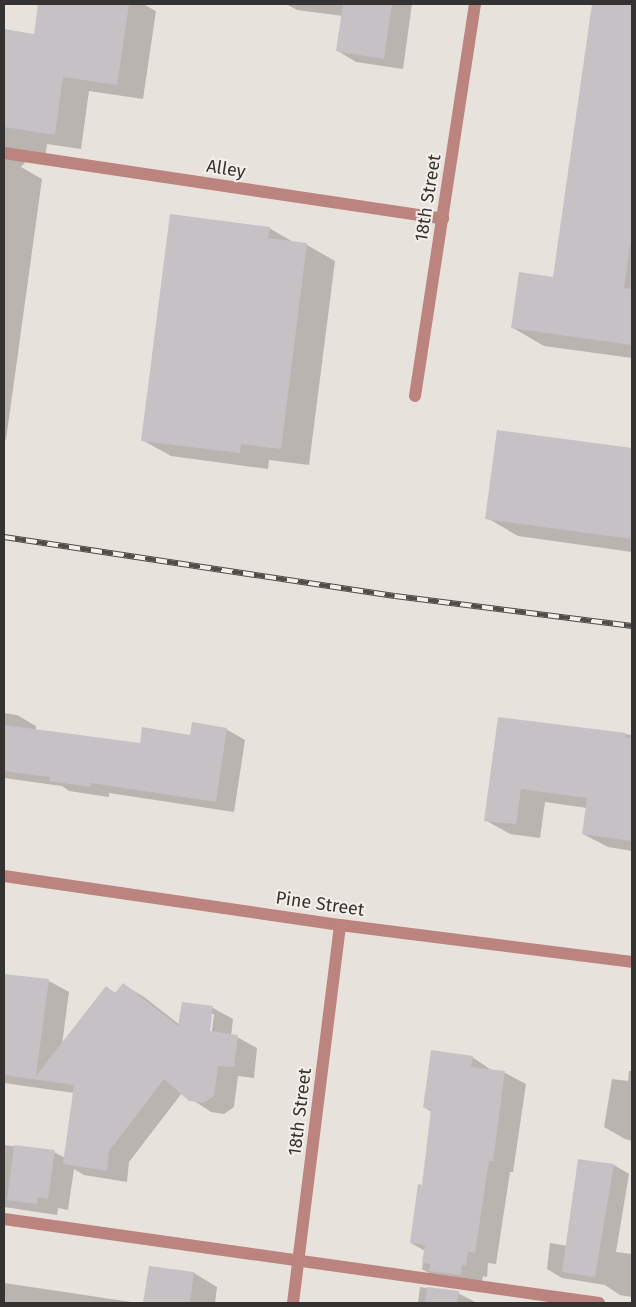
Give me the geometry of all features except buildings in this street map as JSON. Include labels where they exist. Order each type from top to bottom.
[{"type":"street","name":"18th Street","points":[[415,396],[475,4]]},
{"type":"street","name":"Alley","points":[[4,153],[443,219]]},
{"type":"street","name":"Pine Street","points":[[4,876],[340,925],[632,962]]},
{"type":"street","name":"18th Street","points":[[293,1303],[340,925]]},
{"type":"street","points":[[4,1219],[299,1263],[599,1303]]},
{"type":"railway","points":[[4,537],[395,596],[632,626]]}]
